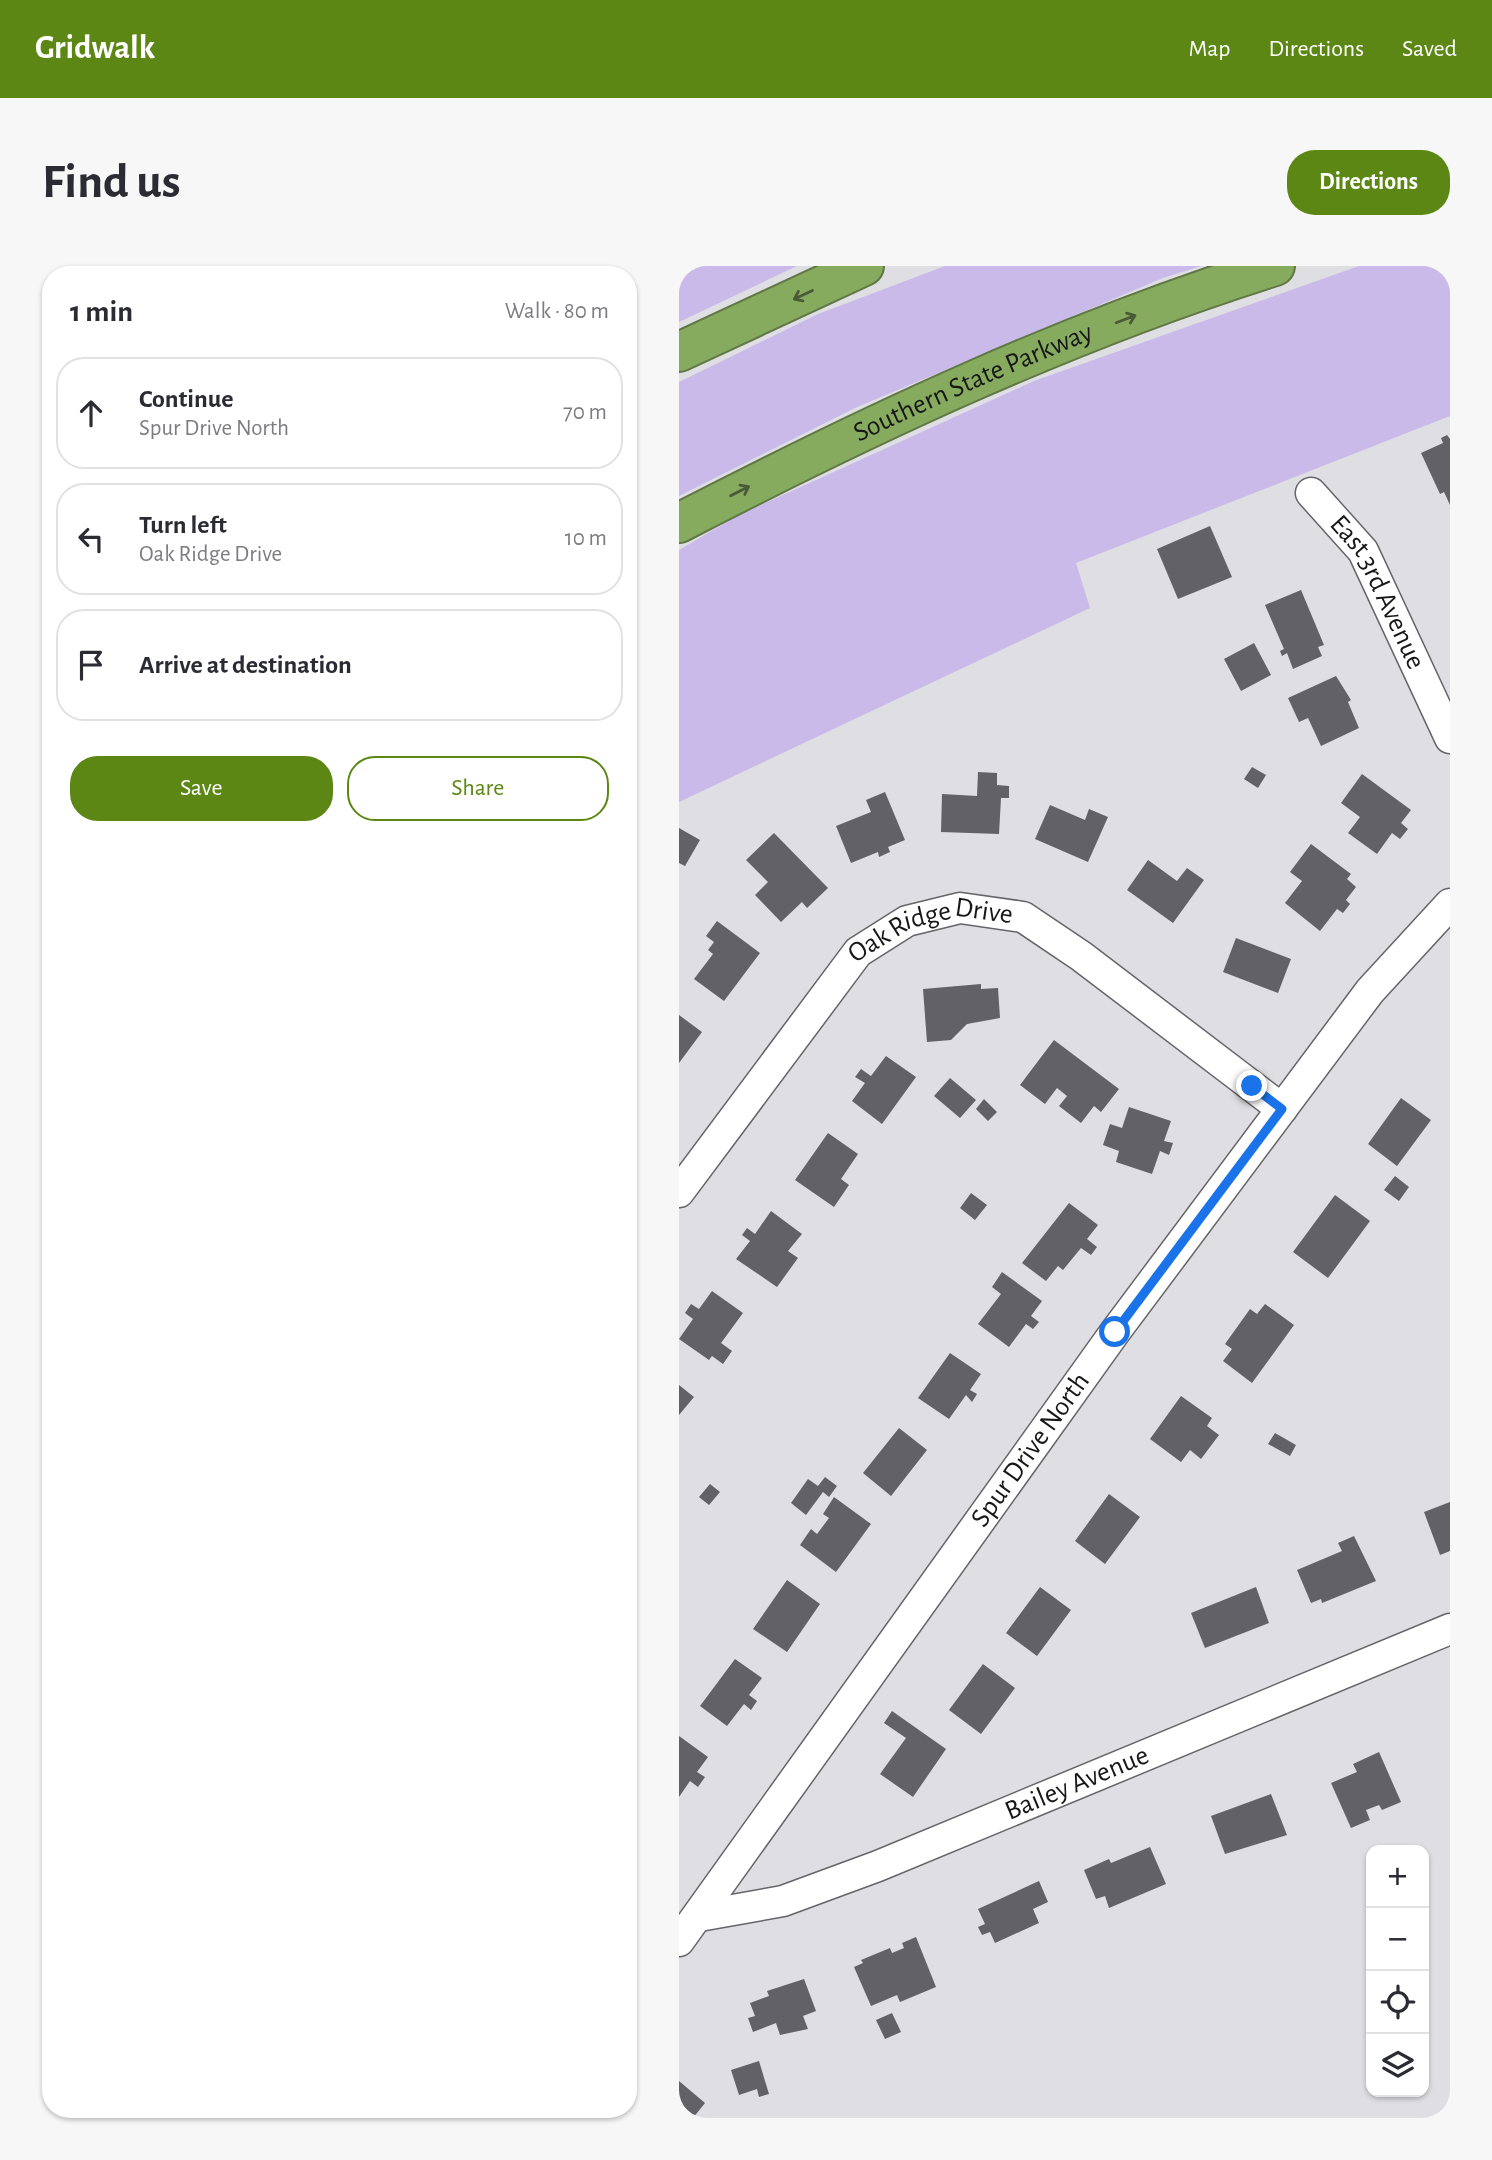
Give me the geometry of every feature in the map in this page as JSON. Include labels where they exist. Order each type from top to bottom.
[{"type":"highway","points":[[679,352],[865,266]]},
{"type":"highway","name":"Southern State Parkway","points":[[679,523],[812,454],[991,371],[1206,288],[1275,266]]},
{"type":"street","name":"East 3rd Avenue","points":[[1311,493],[1363,551],[1450,738]]},
{"type":"street","name":"Spur Drive North","points":[[679,1941],[1115,1332],[1370,992],[1450,904]]},
{"type":"street","name":"Oak Ridge Drive","points":[[679,1192],[858,952],[907,921],[960,908],[1023,918],[1081,956],[1282,1109]]},
{"type":"street","name":"Bailey Avenue","points":[[699,1916],[783,1901],[878,1866],[1450,1629]]},
{"type":"shaded area","points":[[679,266],[797,266],[679,322]]},
{"type":"shaded area","points":[[945,266],[1201,266],[1163,278],[855,408],[679,496],[679,382],[818,314]]},
{"type":"shaded area","points":[[1359,266],[1450,266],[1450,416],[1076,563],[1090,608],[679,802],[679,550],[739,515],[1034,381]]},
{"type":"building","points":[[1447,435],[1450,439],[1450,505],[1444,492],[1440,494],[1421,453],[1443,443],[1441,438]]},
{"type":"building","points":[[1210,526],[1232,577],[1178,599],[1157,549]]},
{"type":"building","points":[[1301,590],[1324,645],[1318,647],[1322,656],[1293,669],[1287,653],[1282,656],[1280,651],[1284,649],[1265,605]]},
{"type":"building","points":[[1254,643],[1271,675],[1241,691],[1224,659]]},
{"type":"building","points":[[1336,676],[1351,700],[1348,702],[1359,728],[1321,746],[1308,718],[1299,722],[1288,698]]},
{"type":"building","points":[[1252,767],[1266,775],[1258,788],[1244,779]]},
{"type":"building","points":[[978,772],[997,773],[997,785],[1009,786],[1009,798],[1001,798],[999,834],[941,832],[942,794],[977,796]]},
{"type":"building","points":[[1362,774],[1411,810],[1401,823],[1408,829],[1400,839],[1392,833],[1377,854],[1348,833],[1360,817],[1341,803]]},
{"type":"building","points":[[885,792],[905,840],[888,847],[890,852],[879,857],[878,852],[851,863],[836,826],[871,812],[866,800]]},
{"type":"building","points":[[1050,805],[1085,820],[1089,809],[1108,817],[1088,862],[1035,839]]},
{"type":"building","points":[[679,828],[700,840],[685,866],[679,863]]},
{"type":"building","points":[[774,833],[828,888],[807,908],[802,902],[781,922],[755,895],[768,882],[746,860]]},
{"type":"building","points":[[1311,844],[1351,874],[1347,879],[1356,887],[1346,900],[1350,904],[1343,913],[1337,909],[1320,931],[1285,903],[1302,881],[1290,872]]},
{"type":"building","points":[[1148,860],[1177,881],[1187,868],[1204,880],[1173,923],[1127,890]]},
{"type":"building","points":[[717,921],[760,953],[724,1001],[694,979],[713,954],[708,950],[714,942],[706,936]]},
{"type":"building","points":[[1236,938],[1291,959],[1278,993],[1223,972]]},
{"type":"building","points":[[981,984],[981,989],[998,988],[1000,1018],[967,1024],[951,1040],[927,1042],[923,989]]},
{"type":"building","points":[[679,1015],[702,1032],[679,1063]]},
{"type":"building","points":[[1054,1040],[1119,1089],[1101,1112],[1094,1106],[1081,1123],[1059,1106],[1067,1096],[1057,1088],[1045,1104],[1020,1085]]},
{"type":"building","points":[[886,1056],[916,1077],[882,1124],[852,1101],[865,1083],[855,1077],[861,1069],[871,1076]]},
{"type":"building","points":[[950,1078],[976,1100],[960,1118],[934,1096]]},
{"type":"building","points":[[1401,1098],[1431,1120],[1397,1166],[1368,1144]]},
{"type":"building","points":[[984,1099],[997,1112],[988,1121],[976,1109]]},
{"type":"building","points":[[1129,1107],[1171,1121],[1164,1141],[1173,1143],[1169,1155],[1160,1151],[1152,1174],[1116,1162],[1119,1151],[1103,1145],[1110,1124],[1122,1128]]},
{"type":"building","points":[[828,1133],[858,1154],[841,1179],[849,1185],[834,1207],[795,1180]]},
{"type":"building","points":[[1395,1176],[1409,1187],[1399,1201],[1384,1190]]},
{"type":"building","points":[[971,1193],[987,1205],[975,1220],[960,1208]]},
{"type":"building","points":[[1335,1195],[1370,1221],[1328,1278],[1293,1252]]},
{"type":"building","points":[[1069,1203],[1098,1225],[1087,1239],[1097,1247],[1091,1255],[1081,1248],[1063,1270],[1058,1266],[1046,1281],[1022,1263]]},
{"type":"building","points":[[771,1211],[802,1234],[788,1251],[798,1258],[777,1287],[736,1259],[750,1241],[742,1235],[747,1228],[755,1234]]},
{"type":"building","points":[[1002,1272],[1042,1301],[1031,1316],[1039,1322],[1033,1329],[1026,1324],[1009,1347],[978,1324],[1001,1294],[992,1287]]},
{"type":"building","points":[[712,1291],[743,1313],[721,1343],[732,1351],[723,1364],[712,1356],[709,1360],[679,1339],[693,1319],[685,1313],[691,1304],[699,1309]]},
{"type":"building","points":[[1265,1304],[1294,1325],[1252,1383],[1223,1361],[1232,1349],[1225,1344],[1250,1309],[1257,1314]]},
{"type":"building","points":[[950,1353],[981,1374],[970,1390],[977,1394],[972,1402],[966,1395],[949,1419],[918,1398]]},
{"type":"building","points":[[679,1385],[694,1397],[679,1415]]},
{"type":"building","points":[[1181,1396],[1212,1418],[1207,1426],[1219,1435],[1201,1459],[1190,1450],[1181,1462],[1150,1439]]},
{"type":"building","points":[[899,1428],[927,1450],[891,1496],[863,1473]]},
{"type":"building","points":[[1275,1433],[1296,1445],[1290,1456],[1268,1444]]},
{"type":"building","points":[[825,1477],[837,1486],[829,1497],[823,1492],[806,1515],[791,1503],[808,1479],[818,1486]]},
{"type":"building","points":[[710,1484],[720,1492],[709,1505],[699,1497]]},
{"type":"building","points":[[1109,1494],[1140,1517],[1105,1564],[1075,1541]]},
{"type":"building","points":[[834,1497],[871,1524],[836,1572],[800,1545],[811,1529],[817,1534],[829,1518],[823,1514]]},
{"type":"building","points":[[1450,1502],[1450,1551],[1440,1555],[1424,1512]]},
{"type":"building","points":[[1354,1536],[1376,1581],[1322,1603],[1321,1599],[1311,1603],[1297,1570],[1342,1551],[1338,1543]]},
{"type":"building","points":[[787,1580],[820,1604],[787,1652],[753,1629]]},
{"type":"building","points":[[1040,1587],[1071,1610],[1037,1656],[1006,1633]]},
{"type":"building","points":[[1256,1587],[1269,1623],[1205,1648],[1191,1613]]},
{"type":"building","points":[[735,1659],[762,1678],[749,1695],[757,1701],[751,1710],[744,1704],[727,1726],[700,1706]]},
{"type":"building","points":[[983,1664],[1015,1688],[981,1734],[949,1710]]},
{"type":"building","points":[[892,1711],[946,1749],[913,1797],[880,1774],[906,1738],[884,1723]]},
{"type":"building","points":[[679,1736],[708,1757],[697,1772],[705,1777],[698,1787],[690,1781],[679,1797]]},
{"type":"building","points":[[1379,1752],[1401,1802],[1382,1810],[1379,1805],[1366,1810],[1370,1820],[1351,1828],[1331,1783],[1357,1772],[1353,1764]]},
{"type":"building","points":[[1271,1794],[1287,1835],[1225,1854],[1211,1816]]},
{"type":"building","points":[[1150,1847],[1166,1884],[1109,1908],[1105,1896],[1096,1899],[1084,1870],[1109,1859],[1111,1863]]},
{"type":"building","points":[[1039,1881],[1048,1902],[1033,1909],[1039,1923],[995,1943],[990,1932],[982,1935],[978,1927],[985,1924],[978,1909]]},
{"type":"building","points":[[916,1937],[936,1987],[900,2002],[897,1995],[871,2006],[854,1967],[863,1963],[861,1960],[890,1948],[892,1953],[904,1948],[902,1943]]},
{"type":"building","points":[[804,1979],[816,2011],[803,2016],[808,2029],[780,2035],[776,2023],[753,2032],[748,2018],[755,2016],[750,2003],[769,1996],[767,1991]]},
{"type":"building","points":[[892,2013],[901,2032],[885,2039],[876,2020]]},
{"type":"building","points":[[759,2061],[769,2094],[759,2097],[757,2089],[739,2095],[731,2070]]},
{"type":"building","points":[[679,2081],[705,2103],[693,2118],[679,2118]]},
{"type":"route","points":[[1115,1332],[1282,1109],[1252,1086]]}]
